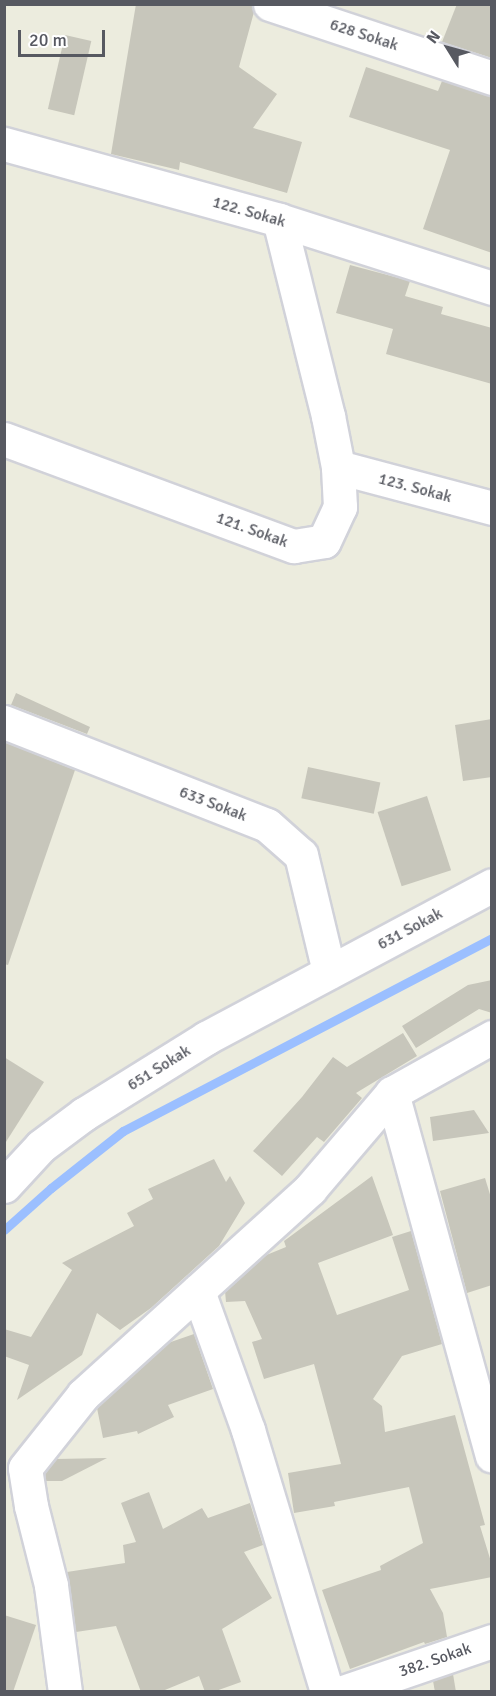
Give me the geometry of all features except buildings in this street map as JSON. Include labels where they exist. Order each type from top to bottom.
[{"type":"street","name":"628 Sokak","points":[[270,4],[492,78]]},
{"type":"street","name":"122. Sokak","points":[[4,144],[279,220],[492,288]]},
{"type":"street","name":"121. Sokak","points":[[4,439],[294,546],[324,542],[340,507],[338,467],[328,416],[279,220]]},
{"type":"street","name":"123. Sokak","points":[[338,467],[492,508]]},
{"type":"street","name":"633 Sokak","points":[[4,722],[267,825],[301,855],[329,972]]},
{"type":"street","name":"631 Sokak","points":[[329,972],[492,885]]},
{"type":"street","name":"651 Sokak","points":[[4,1186],[41,1146],[84,1114],[206,1038],[329,972]]},
{"type":"street","points":[[65,1692],[51,1585],[31,1506],[25,1468],[83,1395],[310,1189],[392,1093],[492,1037]]},
{"type":"street","points":[[392,1093],[492,1455]]},
{"type":"street","points":[[198,1291],[248,1430],[327,1692]]},
{"type":"street","name":"382. Sokak","points":[[344,1692],[492,1641]]},
{"type":"waterway","points":[[4,1230],[51,1188],[123,1131],[492,938]]}]
